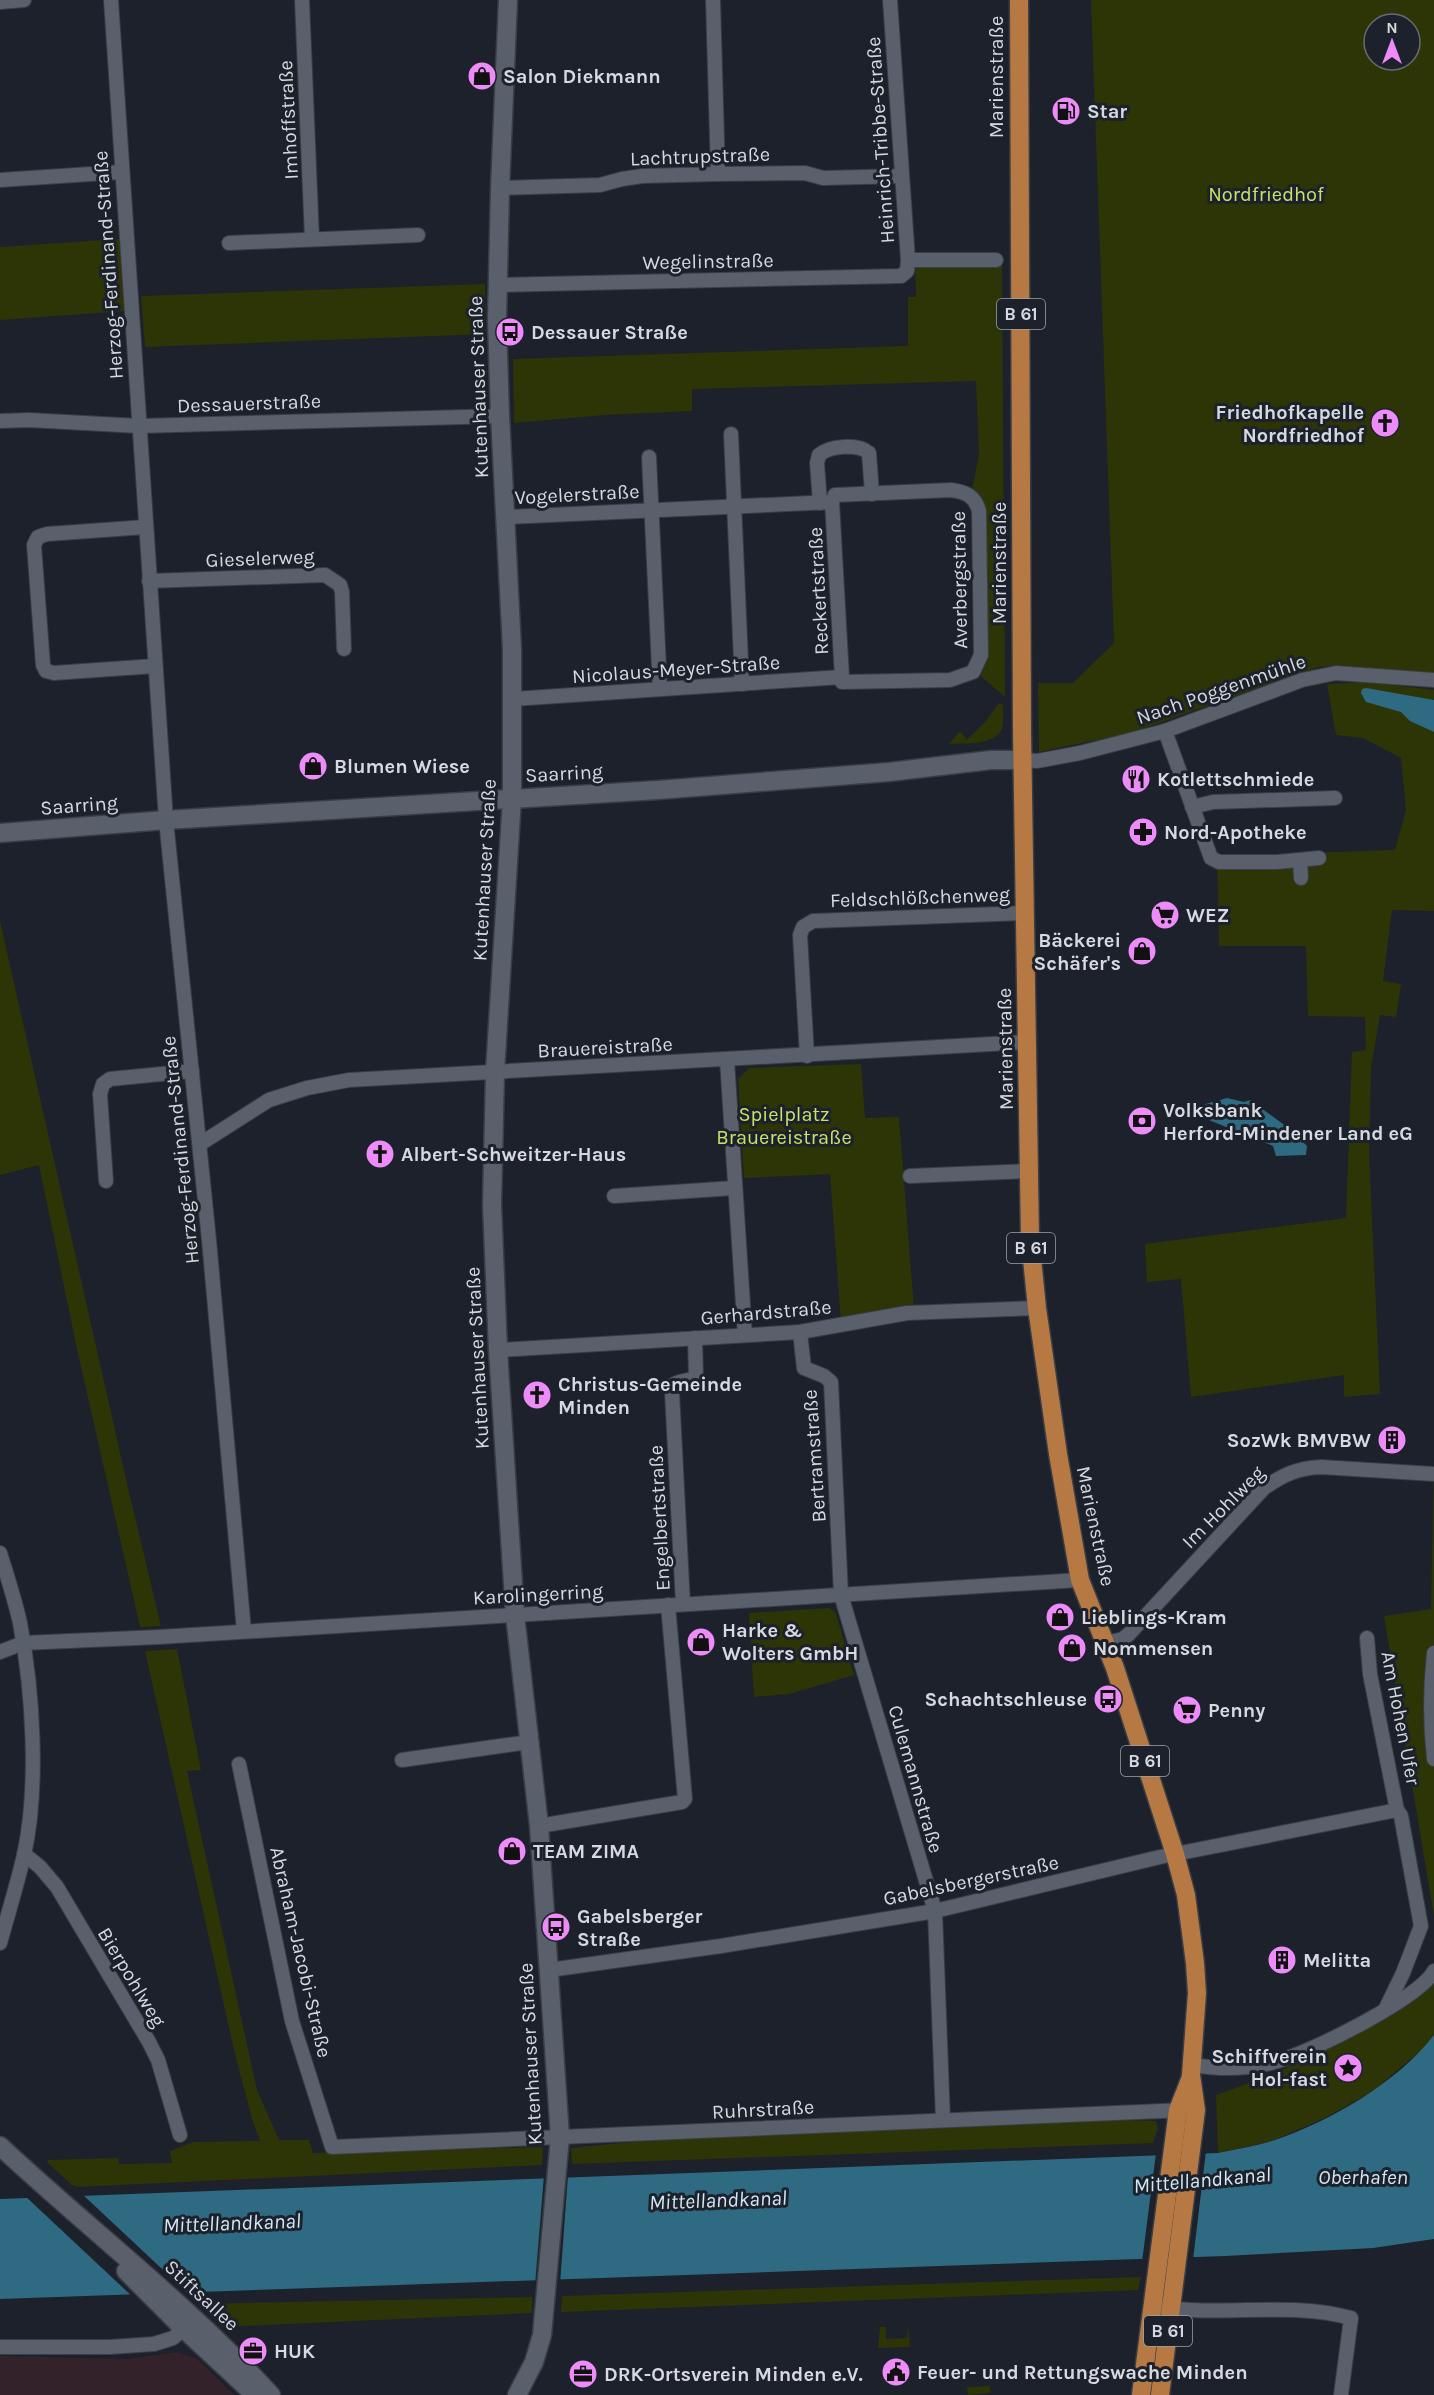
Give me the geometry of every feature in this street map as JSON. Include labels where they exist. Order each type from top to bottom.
[{"type":"main road","name":"Marienstraße","points":[[1019,0],[1023,760],[1030,1239],[1037,1308],[1080,1580],[1106,1643],[1175,1854],[1186,1895],[1197,1994],[1187,2110],[1173,2143],[1141,2395]]},
{"type":"main road","name":"Marienstraße","points":[[1160,2395],[1192,2142],[1187,2110]]},
{"type":"street","points":[[0,2],[24,0]]},
{"type":"street","name":"Herzog-Ferdinand-Straße","points":[[111,0],[166,820],[200,1144],[244,1631]]},
{"type":"street","name":"Imhoffstraße","points":[[302,0],[312,239]]},
{"type":"street","name":"Kutenhauser Straße","points":[[508,0],[497,285],[500,416],[513,699],[512,798],[495,1072],[492,1204],[498,1350],[516,1615],[539,1827],[560,2137],[555,2168],[542,2335],[534,2362],[517,2395]]},
{"type":"street","points":[[713,0],[718,174]]},
{"type":"street","name":"Heinrich-Tribbe-Straße","points":[[890,0],[908,260],[996,260]]},
{"type":"street","points":[[0,180],[121,172]]},
{"type":"street","name":"Lachtrupstraße","points":[[500,188],[600,185],[622,178],[642,176],[805,173],[823,178],[902,176]]},
{"type":"street","points":[[229,243],[418,235]]},
{"type":"street","name":"Wegelinstraße","points":[[497,285],[901,276],[907,271],[908,260]]},
{"type":"street","name":"Dessauerstraße","points":[[0,421],[29,420],[138,426],[500,416]]},
{"type":"street","points":[[731,434],[742,684]]},
{"type":"street","points":[[826,502],[817,463],[819,455],[829,449],[859,448],[869,453],[872,494]]},
{"type":"street","name":"Vogelerstraße","points":[[649,457],[651,510]]},
{"type":"street","name":"Averbergstraße","points":[[826,502],[835,495],[951,490],[971,495],[977,502],[979,511],[981,655],[973,672],[958,679],[843,682],[842,677]]},
{"type":"street","name":"Vogelerstraße","points":[[506,517],[826,502]]},
{"type":"street","name":"Reckertstraße","points":[[826,502],[842,677]]},
{"type":"street","points":[[651,510],[660,689]]},
{"type":"street","points":[[146,527],[47,534],[38,537],[34,545],[43,665],[46,671],[54,673],[155,666]]},
{"type":"street","name":"Gieselerweg","points":[[149,581],[325,575],[340,585],[342,592],[344,649]]},
{"type":"street","name":"Nach Poggenmühle","points":[[1023,760],[1037,761],[1080,753],[1165,731],[1302,680],[1336,673],[1434,680]]},
{"type":"street","name":"Nicolaus-Meyer-Straße","points":[[513,699],[842,677]]},
{"type":"street","points":[[1165,731],[1211,858],[1218,862],[1300,861],[1319,858]]},
{"type":"street","name":"Saarring","points":[[0,834],[166,820],[658,790],[889,772],[991,760],[1023,760]]},
{"type":"street","points":[[1192,807],[1213,802],[1335,798]]},
{"type":"street","points":[[1300,861],[1301,879]]},
{"type":"street","name":"Feldschlößchenweg","points":[[807,1056],[800,935],[803,927],[813,921],[1026,913]]},
{"type":"street","name":"Brauereistraße","points":[[200,1144],[269,1100],[307,1088],[350,1080],[1028,1042]]},
{"type":"street","points":[[727,1060],[745,1335]]},
{"type":"street","points":[[106,1181],[100,1094],[103,1084],[110,1079],[192,1071]]},
{"type":"street","points":[[910,1176],[1029,1171]]},
{"type":"street","points":[[614,1196],[734,1188]]},
{"type":"street","name":"Gerhardstraße","points":[[498,1350],[800,1332],[907,1313],[1037,1308]]},
{"type":"street","name":"Bertramstraße","points":[[800,1332],[804,1368],[824,1376],[831,1382],[841,1594]]},
{"type":"street","name":"Engelbertstraße","points":[[683,1604],[672,1392],[673,1385],[696,1377],[695,1338]]},
{"type":"street","name":"Im Hohlweg","points":[[1106,1643],[1123,1639],[1129,1634],[1264,1488],[1286,1473],[1304,1468],[1321,1467],[1434,1474]]},
{"type":"street","points":[[0,1553],[20,1622],[30,1703],[32,1760],[30,1809],[24,1854],[0,1943]]},
{"type":"street","name":"Karolingerring","points":[[0,1653],[23,1642],[244,1631],[1080,1580]]},
{"type":"street","name":"Culemannstraße","points":[[841,1594],[935,1911],[943,2120]]},
{"type":"street","points":[[539,1827],[682,1802],[685,1799],[668,1605]]},
{"type":"street","name":"Am Hohen Ufer","points":[[1367,1638],[1370,1674],[1397,1810],[1401,1816],[1421,1926],[1403,1973],[1385,2010]]},
{"type":"street","points":[[1434,1653],[1430,1714],[1434,1759]]},
{"type":"street","points":[[402,1760],[529,1742]]},
{"type":"street","name":"Abraham-Jacobi-Straße","points":[[239,1764],[292,2021],[332,2147]]},
{"type":"street","name":"Gabelsbergerstraße","points":[[549,1970],[722,1946],[935,1911],[1175,1854],[1397,1810]]},
{"type":"street","name":"Bierpohlweg","points":[[24,1854],[40,1867],[57,1887],[149,2042],[158,2060],[180,2135]]},
{"type":"street","points":[[1192,2070],[1249,2067],[1285,2059],[1401,2002],[1430,1979],[1434,1971]]},
{"type":"street","name":"Ruhrstraße","points":[[332,2147],[1187,2110]]},
{"type":"street","name":"Stiftsallee","points":[[0,2146],[271,2395]]},
{"type":"street","name":"Stiftsallee","points":[[43,2186],[160,2306],[187,2317],[255,2395]]},
{"type":"street","points":[[1152,2305],[1171,2308],[1325,2311],[1351,2318],[1341,2395]]},
{"type":"street","points":[[0,2347],[98,2347],[154,2344],[173,2338],[187,2317]]},
{"type":"shaded area","points":[[176,2352],[196,2358],[234,2395],[0,2395],[0,2356],[128,2359]]},
{"type":"green space","name":"Nordfriedhof","points":[[1091,0],[1434,0],[1434,674],[1339,665],[1318,667],[1130,733],[1039,752],[1038,683],[1073,683],[1114,643]]},
{"type":"green space","points":[[119,239],[125,311],[0,320],[0,247]]},
{"type":"green space","points":[[1002,263],[1005,697],[976,672],[972,490],[979,454],[976,381],[692,389],[692,411],[605,415],[514,423],[513,359],[908,346],[908,297],[916,297],[915,264]]},
{"type":"green space","points":[[485,284],[486,334],[145,347],[141,296]]},
{"type":"green space","points":[[1367,682],[1434,690],[1434,911],[1392,910],[1383,981],[1401,984],[1396,1017],[1380,1015],[1371,1068],[1369,1154],[1380,1394],[1344,1397],[1344,1375],[1191,1397],[1181,1279],[1147,1282],[1145,1244],[1346,1218],[1352,1052],[1366,1050],[1365,1017],[1308,1016],[1306,946],[1219,946],[1217,856],[1395,850],[1406,810],[1401,758],[1363,738],[1336,735],[1327,684]]},
{"type":"green space","points":[[999,703],[1003,705],[1003,720],[1002,729],[998,734],[986,741],[949,744],[960,731],[967,740],[986,721]]},
{"type":"green space","points":[[0,921],[161,1626],[140,1627],[77,1349],[39,1165],[0,1175]]},
{"type":"green space","name":"Spielplatz Brauereistraße","points":[[861,1064],[865,1118],[899,1117],[914,1309],[841,1322],[830,1174],[744,1178],[738,1079],[749,1068]]},
{"type":"green space","points":[[1434,1458],[1434,1917],[1384,1616],[1431,1609]]},
{"type":"green space","points":[[829,1608],[837,1617],[854,1675],[789,1694],[754,1697],[749,1613]]},
{"type":"green space","points":[[177,1649],[201,1770],[187,1771],[257,2090],[279,2140],[309,2140],[313,2153],[543,2147],[542,2165],[77,2187],[48,2163],[47,2160],[118,2158],[119,2164],[172,2163],[170,2151],[193,2142],[260,2141],[234,2050],[145,1651]]},
{"type":"green space","points":[[1434,1985],[1434,2035],[1426,2046],[1373,2091],[1325,2118],[1272,2141],[1218,2153],[1216,2095],[1274,2074],[1382,2020],[1413,2002]]},
{"type":"green space","points":[[1123,2120],[1156,2121],[1158,2128],[1153,2143],[572,2164],[571,2148],[651,2140]]},
{"type":"green space","points":[[1141,2277],[1138,2290],[561,2312],[562,2296]]},
{"type":"green space","points":[[532,2297],[532,2313],[222,2327],[200,2304]]},
{"type":"green space","points":[[908,2325],[910,2347],[878,2348],[880,2327],[886,2327],[886,2339],[907,2338]]},
{"type":"green space","points":[[990,2386],[990,2393],[968,2395],[967,2387]]},
{"type":"water","points":[[1362,689],[1434,700],[1434,732],[1410,721],[1401,712],[1366,702],[1361,693]]},
{"type":"water","points":[[1227,1098],[1244,1102],[1250,1100],[1290,1129],[1307,1146],[1306,1155],[1276,1156],[1273,1146],[1184,1110]]},
{"type":"water","points":[[1434,2035],[1434,2239],[1373,2248],[1225,2256],[0,2299],[0,2199],[1218,2153],[1272,2141],[1339,2112],[1382,2085],[1419,2053]]},
{"type":"pier","points":[[1206,2151],[1193,2260],[1142,2262],[1156,2153]]},
{"type":"pier","points":[[544,2175],[568,2175],[560,2284],[535,2285]]},
{"type":"pier","points":[[81,2193],[192,2297],[135,2299],[24,2195]]},
{"type":"place","name":"Salon Diekmann","points":[[482,76]]},
{"type":"place","name":"Star","points":[[1066,111]]},
{"type":"place","name":"Dessauer Straße","points":[[510,332]]},
{"type":"place","name":"Friedhofkapelle Nordfriedhof","points":[[1385,423]]},
{"type":"place","name":"Blumen Wiese","points":[[313,766]]},
{"type":"place","name":"Kotlettschmiede","points":[[1136,779]]},
{"type":"place","name":"Nord-Apotheke","points":[[1143,832]]},
{"type":"place","name":"WEZ","points":[[1165,915]]},
{"type":"place","name":"Bäckerei Schäfer's","points":[[1142,951]]},
{"type":"place","name":"Volksbank Herford-Mindener Land eG","points":[[1142,1121]]},
{"type":"place","name":"Albert-Schweitzer-Haus","points":[[380,1154]]},
{"type":"place","name":"Christus-Gemeinde Minden","points":[[537,1395]]},
{"type":"place","name":"SozWk BMVBW","points":[[1392,1440]]},
{"type":"place","name":"Lieblings-Kram","points":[[1060,1617]]},
{"type":"place","name":"Harke & Wolters GmbH","points":[[701,1642]]},
{"type":"place","name":"Nommensen","points":[[1072,1648]]},
{"type":"place","name":"Schachtschleuse","points":[[1108,1699]]},
{"type":"place","name":"Penny","points":[[1187,1710]]},
{"type":"place","name":"TEAM ZIMA","points":[[512,1851]]},
{"type":"place","name":"Gabelsberger Straße","points":[[556,1927]]},
{"type":"place","name":"Melitta","points":[[1282,1960]]},
{"type":"place","name":"Schiffverein Hol-fast","points":[[1348,2068]]},
{"type":"place","name":"HUK","points":[[253,2351]]},
{"type":"place","name":"Feuer- und Rettungswache Minden","points":[[896,2372]]},
{"type":"place","name":"DRK-Ortsverein Minden e.V.","points":[[583,2374]]},
{"type":"water label","name":"Oberhafen","points":[[1363,2177]]},
{"type":"water label","name":"Mittellandkanal","points":[[1202,2180]]},
{"type":"water label","name":"Mittellandkanal","points":[[718,2200]]},
{"type":"water label","name":"Mittellandkanal","points":[[232,2223]]}]
